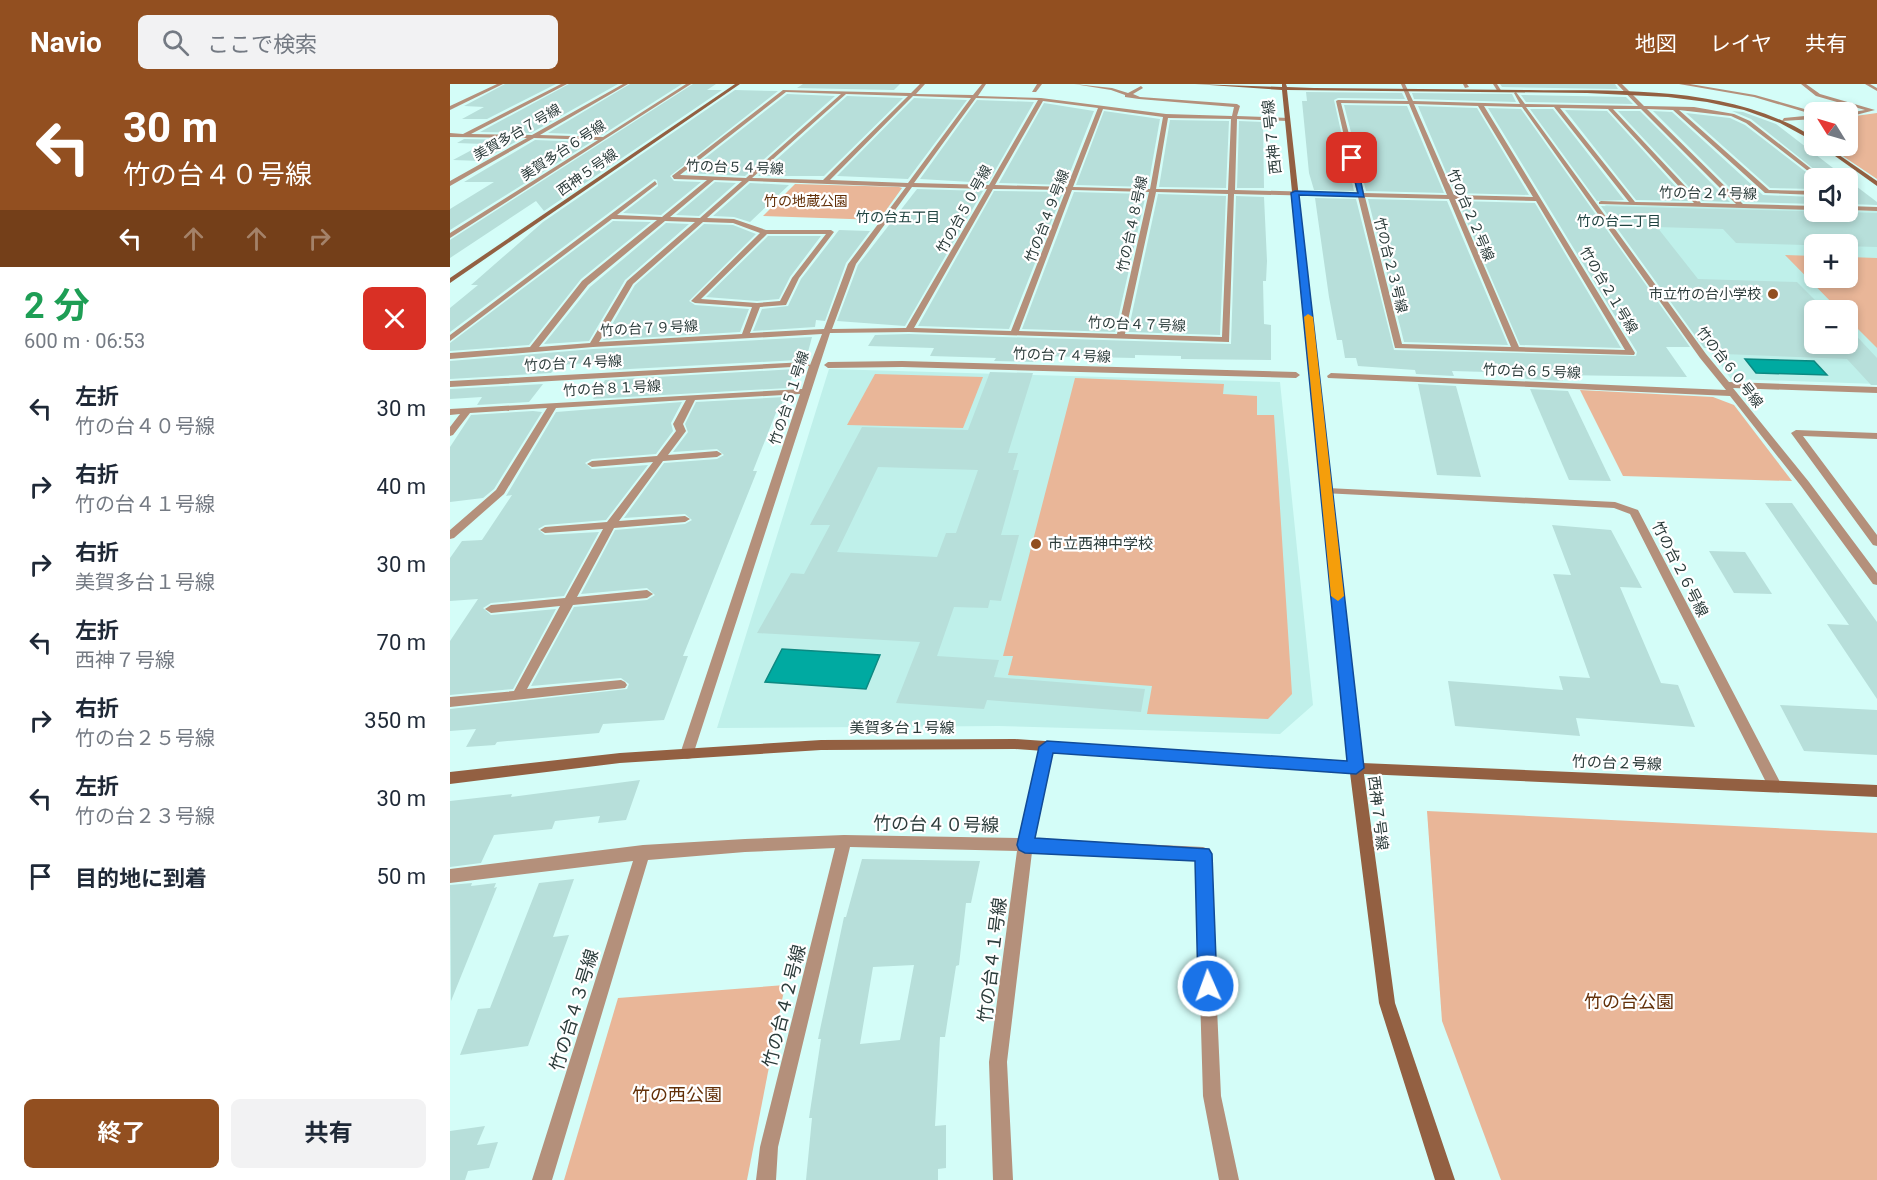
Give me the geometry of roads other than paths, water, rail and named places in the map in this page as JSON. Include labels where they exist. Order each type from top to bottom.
[{"type":"street","points":[[450,108],[501,84]]},
{"type":"street","points":[[450,142],[565,84]]},
{"type":"street","name":"美賀多台７号線","points":[[450,184],[626,84]]},
{"type":"street","name":"美賀多台６号線","points":[[450,236],[689,84]]},
{"type":"street","name":"西神５号線","points":[[450,281],[738,84]]},
{"type":"street","points":[[825,182],[923,84]]},
{"type":"street","name":"竹の台５１号線","points":[[687,754],[806,391],[852,264],[984,84]]},
{"type":"street","points":[[1034,91],[1040,84]]},
{"type":"street","points":[[1076,84],[1112,89],[1127,96],[1183,103],[1237,106]]},
{"type":"street","points":[[1197,84],[1404,87],[1678,96],[1721,102],[1765,113],[1784,120],[1804,133]]},
{"type":"street","points":[[1495,84],[1500,91]]},
{"type":"street","points":[[1619,84],[1741,206]]},
{"type":"street","points":[[1681,84],[1755,96],[1804,112]]},
{"type":"street","points":[[1740,84],[1755,96]]},
{"type":"street","points":[[1803,84],[1818,95],[1875,109]]},
{"type":"street","points":[[1867,84],[1877,90]]},
{"type":"street","points":[[1080,95],[1093,85]]},
{"type":"street","name":"西神７号線","points":[[1284,85],[1356,768],[1387,1003],[1445,1180]]},
{"type":"street","points":[[1127,96],[1141,87]]},
{"type":"street","name":"竹の台２２号線","points":[[1404,87],[1449,197],[1516,349]]},
{"type":"street","name":"竹の台６０号線","points":[[1513,89],[1729,389],[1805,484],[1877,581]]},
{"type":"street","name":"竹の台５４号線","points":[[1287,119],[1166,116],[1041,99],[785,91],[674,177],[910,185],[1537,199]]},
{"type":"street","points":[[1183,103],[1189,92]]},
{"type":"street","name":"竹の台７９号線","points":[[594,345],[630,283],[846,93]]},
{"type":"street","name":"竹の台５０号線","points":[[909,330],[1041,99]]},
{"type":"street","name":"竹の台４７号線","points":[[827,331],[909,330],[1226,340],[1234,119],[1239,99]]},
{"type":"street","name":"竹の台２３号線","points":[[1398,346],[1338,101],[1643,107],[1714,111],[1748,122],[1807,168]]},
{"type":"street","name":"竹の台２１号線","points":[[1398,346],[1631,353],[1480,104]]},
{"type":"street","points":[[1556,106],[1633,203]]},
{"type":"street","name":"竹の台４９号線","points":[[1014,334],[1101,107]]},
{"type":"street","points":[[1608,107],[1699,205]]},
{"type":"street","points":[[1676,109],[1767,192],[1804,193]]},
{"type":"street","points":[[1858,113],[1875,109]]},
{"type":"street","name":"竹の台４８号線","points":[[1120,337],[1153,190],[1166,116]]},
{"type":"street","points":[[1784,120],[1804,117]]},
{"type":"street","points":[[450,135],[602,138]]},
{"type":"street","points":[[1836,156],[1877,184]]},
{"type":"street","points":[[532,350],[585,283],[713,178]]},
{"type":"street","points":[[450,339],[655,183]]},
{"type":"street","name":"竹の台２４号線","points":[[1601,203],[1804,208]]},
{"type":"street","points":[[1858,209],[1877,209]]},
{"type":"street","points":[[611,217],[734,221],[765,232],[831,232],[796,278],[783,303],[757,305],[695,301],[765,232]]},
{"type":"street","points":[[745,336],[757,305]]},
{"type":"street","name":"竹の台７９号線","points":[[594,345],[827,331]]},
{"type":"street","points":[[450,356],[594,345]]},
{"type":"street","name":"竹の台７４号線","points":[[828,365],[903,364],[1296,375]]},
{"type":"street","name":"竹の台７４号線","points":[[450,384],[806,365]]},
{"type":"street","name":"竹の台６５号線","points":[[1331,376],[1729,389],[1877,390]]},
{"type":"street","name":"竹の台８１号線","points":[[450,536],[500,492],[553,405],[806,391]]},
{"type":"street","points":[[518,695],[611,524],[681,431],[678,424],[692,397]]},
{"type":"street","points":[[450,412],[553,405]]},
{"type":"street","points":[[450,433],[467,411]]},
{"type":"street","points":[[1877,436],[1796,433],[1877,543]]},
{"type":"street","points":[[592,464],[717,454]]},
{"type":"street","name":"竹の台２６号線","points":[[1327,491],[1615,505],[1634,512],[1775,786]]},
{"type":"street","points":[[545,531],[686,519]]},
{"type":"street","points":[[491,609],[647,594]]},
{"type":"street","points":[[450,702],[621,685]]},
{"type":"street","name":"美賀多台１号線","points":[[450,778],[620,758],[821,745],[1015,744],[1356,768]]},
{"type":"street","name":"竹の台４１号線","points":[[1004,1180],[998,1062],[1025,845],[1047,747]]},
{"type":"street","name":"竹の台２号線","points":[[1356,768],[1877,790]]},
{"type":"street","name":"竹の台４０号線","points":[[450,876],[643,852],[844,841],[1025,845],[1203,854],[1212,1096],[1229,1180]]},
{"type":"street","name":"竹の台４２号線","points":[[766,1180],[769,1147],[844,841]]},
{"type":"street","name":"竹の台４３号線","points":[[542,1180],[643,852]]},
{"type":"water","points":[[1745,359],[1814,361],[1827,375],[1756,373]]},
{"type":"water","points":[[782,649],[880,655],[866,689],[765,682]]},
{"type":"place","name":"市立竹の台小学校","points":[[1773,294]]},
{"type":"place","name":"市立西神中学校","points":[[1036,544]]},
{"type":"district","name":"竹の台五丁目","points":[[898,217]]},
{"type":"district","name":"竹の台二丁目","points":[[1619,221]]},
{"type":"park label","name":"竹の地蔵公園","points":[[806,201]]},
{"type":"park label","name":"竹の台公園","points":[[1629,1001]]},
{"type":"park label","name":"竹の西公園","points":[[677,1094]]}]
